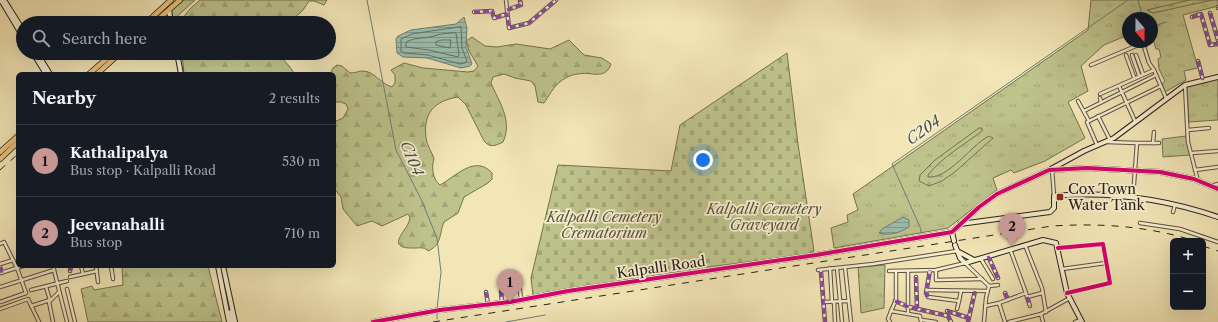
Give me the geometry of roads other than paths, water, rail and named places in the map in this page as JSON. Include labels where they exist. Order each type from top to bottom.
[{"type":"main road","points":[[154,16],[171,0]]},
{"type":"main road","points":[[162,16],[180,0]]},
{"type":"main road","points":[[91,72],[105,60]]},
{"type":"main road","points":[[99,72],[112,60]]},
{"type":"main road","points":[[0,152],[16,138]]},
{"type":"main road","points":[[0,159],[16,144]]},
{"type":"street","points":[[1,0],[16,26]]},
{"type":"street","points":[[4,0],[16,19]]},
{"type":"street","points":[[506,0],[509,28],[529,24],[556,0]]},
{"type":"street","points":[[507,10],[521,5],[520,0]]},
{"type":"street","points":[[168,10],[169,16]]},
{"type":"street","points":[[474,12],[492,10],[494,18],[507,14]]},
{"type":"street","points":[[1210,13],[1218,40]]},
{"type":"street","points":[[1192,17],[1201,14],[1210,45],[1218,44]]},
{"type":"street","points":[[1091,65],[1129,48]]},
{"type":"street","points":[[1145,48],[1149,63],[1154,70],[1166,98]]},
{"type":"street","points":[[1126,55],[1134,77]]},
{"type":"street","points":[[1132,55],[1139,76]]},
{"type":"street","points":[[1136,55],[1143,74]]},
{"type":"street","points":[[37,60],[45,72]]},
{"type":"street","points":[[41,60],[49,72]]},
{"type":"street","points":[[178,60],[181,72]]},
{"type":"street","points":[[1198,61],[1203,80]]},
{"type":"street","points":[[1100,94],[1119,86],[1134,77],[1154,70]]},
{"type":"street","points":[[1084,111],[1156,75]]},
{"type":"street","points":[[989,286],[960,258],[954,243],[952,232],[959,224],[996,194],[1051,170],[1097,145],[1108,141],[1185,84],[1218,77]]},
{"type":"street","points":[[1185,84],[1188,142],[1198,181]]},
{"type":"street","points":[[1119,86],[1135,121]]},
{"type":"street","points":[[1089,121],[1161,86]]},
{"type":"street","points":[[1100,98],[1101,102]]},
{"type":"street","points":[[1078,101],[1089,121],[1087,122],[1097,145]]},
{"type":"street","points":[[1098,116],[1108,141]]},
{"type":"street","points":[[1188,130],[1209,128]]},
{"type":"street","points":[[1153,143],[1154,132]]},
{"type":"street","points":[[1108,141],[1159,143]]},
{"type":"street","points":[[1133,197],[1137,143]]},
{"type":"street","points":[[1192,153],[1218,151]]},
{"type":"street","points":[[1195,170],[1218,167]]},
{"type":"street","points":[[1051,170],[1087,168],[1165,173],[1198,181],[1211,187],[1218,188]]},
{"type":"street","points":[[959,224],[1050,212],[1054,208],[1051,170]]},
{"type":"street","points":[[1211,187],[1218,184]]},
{"type":"street","points":[[1054,196],[1090,194],[1133,197],[1175,204],[1218,216]]},
{"type":"street","points":[[1173,212],[1175,204]]},
{"type":"street","points":[[1140,223],[1180,229],[1218,242]]},
{"type":"street","name":"Kalpalli Road","points":[[373,322],[437,311],[522,300],[568,291],[816,255],[952,232]]},
{"type":"street","points":[[889,271],[936,270],[1043,240],[1051,240],[1056,243],[1058,248],[1067,293],[1082,321],[1075,322]]},
{"type":"street","points":[[0,244],[4,242],[16,266]]},
{"type":"street","points":[[1058,248],[1103,244],[1110,283],[1067,293]]},
{"type":"street","points":[[1025,245],[1035,267],[1034,271],[1042,288],[1046,312]]},
{"type":"street","points":[[1010,249],[1030,306]]},
{"type":"street","points":[[825,322],[820,271],[830,268],[957,251],[974,260]]},
{"type":"street","points":[[988,256],[998,278]]},
{"type":"street","points":[[981,258],[993,279]]},
{"type":"street","points":[[0,264],[16,259]]},
{"type":"street","points":[[1062,269],[1106,263]]},
{"type":"street","points":[[0,267],[1,273],[17,268],[26,293],[0,302]]},
{"type":"street","points":[[845,267],[851,322]]},
{"type":"street","points":[[82,268],[83,274]]},
{"type":"street","points":[[96,268],[98,282]]},
{"type":"street","points":[[111,268],[113,279]]},
{"type":"street","points":[[220,268],[234,322]]},
{"type":"street","points":[[220,268],[229,322]]},
{"type":"street","points":[[830,268],[835,322]]},
{"type":"street","points":[[837,268],[842,322]]},
{"type":"street","points":[[0,287],[21,279],[54,270],[67,322]]},
{"type":"street","points":[[930,270],[927,290],[928,297],[959,301]]},
{"type":"street","points":[[936,270],[936,280],[982,279]]},
{"type":"street","points":[[70,276],[97,271]]},
{"type":"street","points":[[890,322],[888,319],[895,301],[896,271]]},
{"type":"street","points":[[908,271],[908,314]]},
{"type":"street","points":[[916,277],[917,309]]},
{"type":"street","points":[[31,290],[67,281]]},
{"type":"street","points":[[989,286],[998,285]]},
{"type":"street","points":[[984,322],[987,291],[989,286]]},
{"type":"street","points":[[46,287],[50,300],[49,304],[53,322]]},
{"type":"street","points":[[67,289],[75,322]]},
{"type":"street","points":[[520,290],[522,300]]},
{"type":"street","points":[[927,290],[987,291]]},
{"type":"street","points":[[501,291],[502,303]]},
{"type":"street","points":[[957,309],[961,291]]},
{"type":"street","points":[[968,322],[975,291]]},
{"type":"street","points":[[31,306],[50,300],[59,292]]},
{"type":"street","points":[[486,292],[488,305]]},
{"type":"street","points":[[1027,297],[1042,292]]},
{"type":"street","points":[[1005,293],[1008,300]]},
{"type":"street","points":[[985,306],[999,303],[1026,293]]},
{"type":"street","points":[[1009,322],[1041,314],[1070,298]]},
{"type":"street","points":[[0,309],[28,299],[39,322]]},
{"type":"street","points":[[824,302],[849,301]]},
{"type":"street","points":[[895,301],[909,307],[950,318]]},
{"type":"street","points":[[999,303],[1005,322]]},
{"type":"street","points":[[891,311],[920,316],[922,321],[936,322]]},
{"type":"street","points":[[947,311],[969,318]]},
{"type":"street","points":[[951,322],[950,318],[952,313]]},
{"type":"street","points":[[1041,314],[1043,322]]},
{"type":"water","points":[[464,17],[467,28],[466,47],[472,64],[470,66],[461,68],[427,58],[403,57],[397,53],[396,39],[398,36],[411,30],[456,24]]},
{"type":"water","points":[[903,217],[909,220],[909,227],[894,233],[879,233],[882,229]]},
{"type":"waterway","name":"C104","points":[[367,0],[396,150],[421,199],[437,238],[441,272],[437,309]]},
{"type":"waterway","name":"C204","points":[[922,236],[920,227],[892,164],[1128,0]]},
{"type":"waterway","name":"C204","points":[[1138,0],[1141,12]]},
{"type":"waterway","name":"C204","points":[[1158,25],[1166,22]]},
{"type":"waterway","name":"C104","points":[[437,312],[437,319]]},
{"type":"waterway","points":[[506,322],[545,315]]},
{"type":"railway","points":[[0,170],[16,156]]},
{"type":"railway","points":[[433,322],[1052,226],[1106,225],[1142,229],[1184,238]]},
{"type":"railway","points":[[1206,247],[1218,251]]},
{"type":"place","name":"Cox Town Water Tank","points":[[1060,197]]},
{"type":"place","name":"Jeevanahalli","points":[[1012,246]]},
{"type":"place","name":"Kathalipalya","points":[[510,302]]},
{"type":"park label","name":"Kalpalli Cemetery Graveyard","points":[[764,218]]},
{"type":"park label","name":"Kalpalli Cemetery Crematorium","points":[[604,226]]}]
